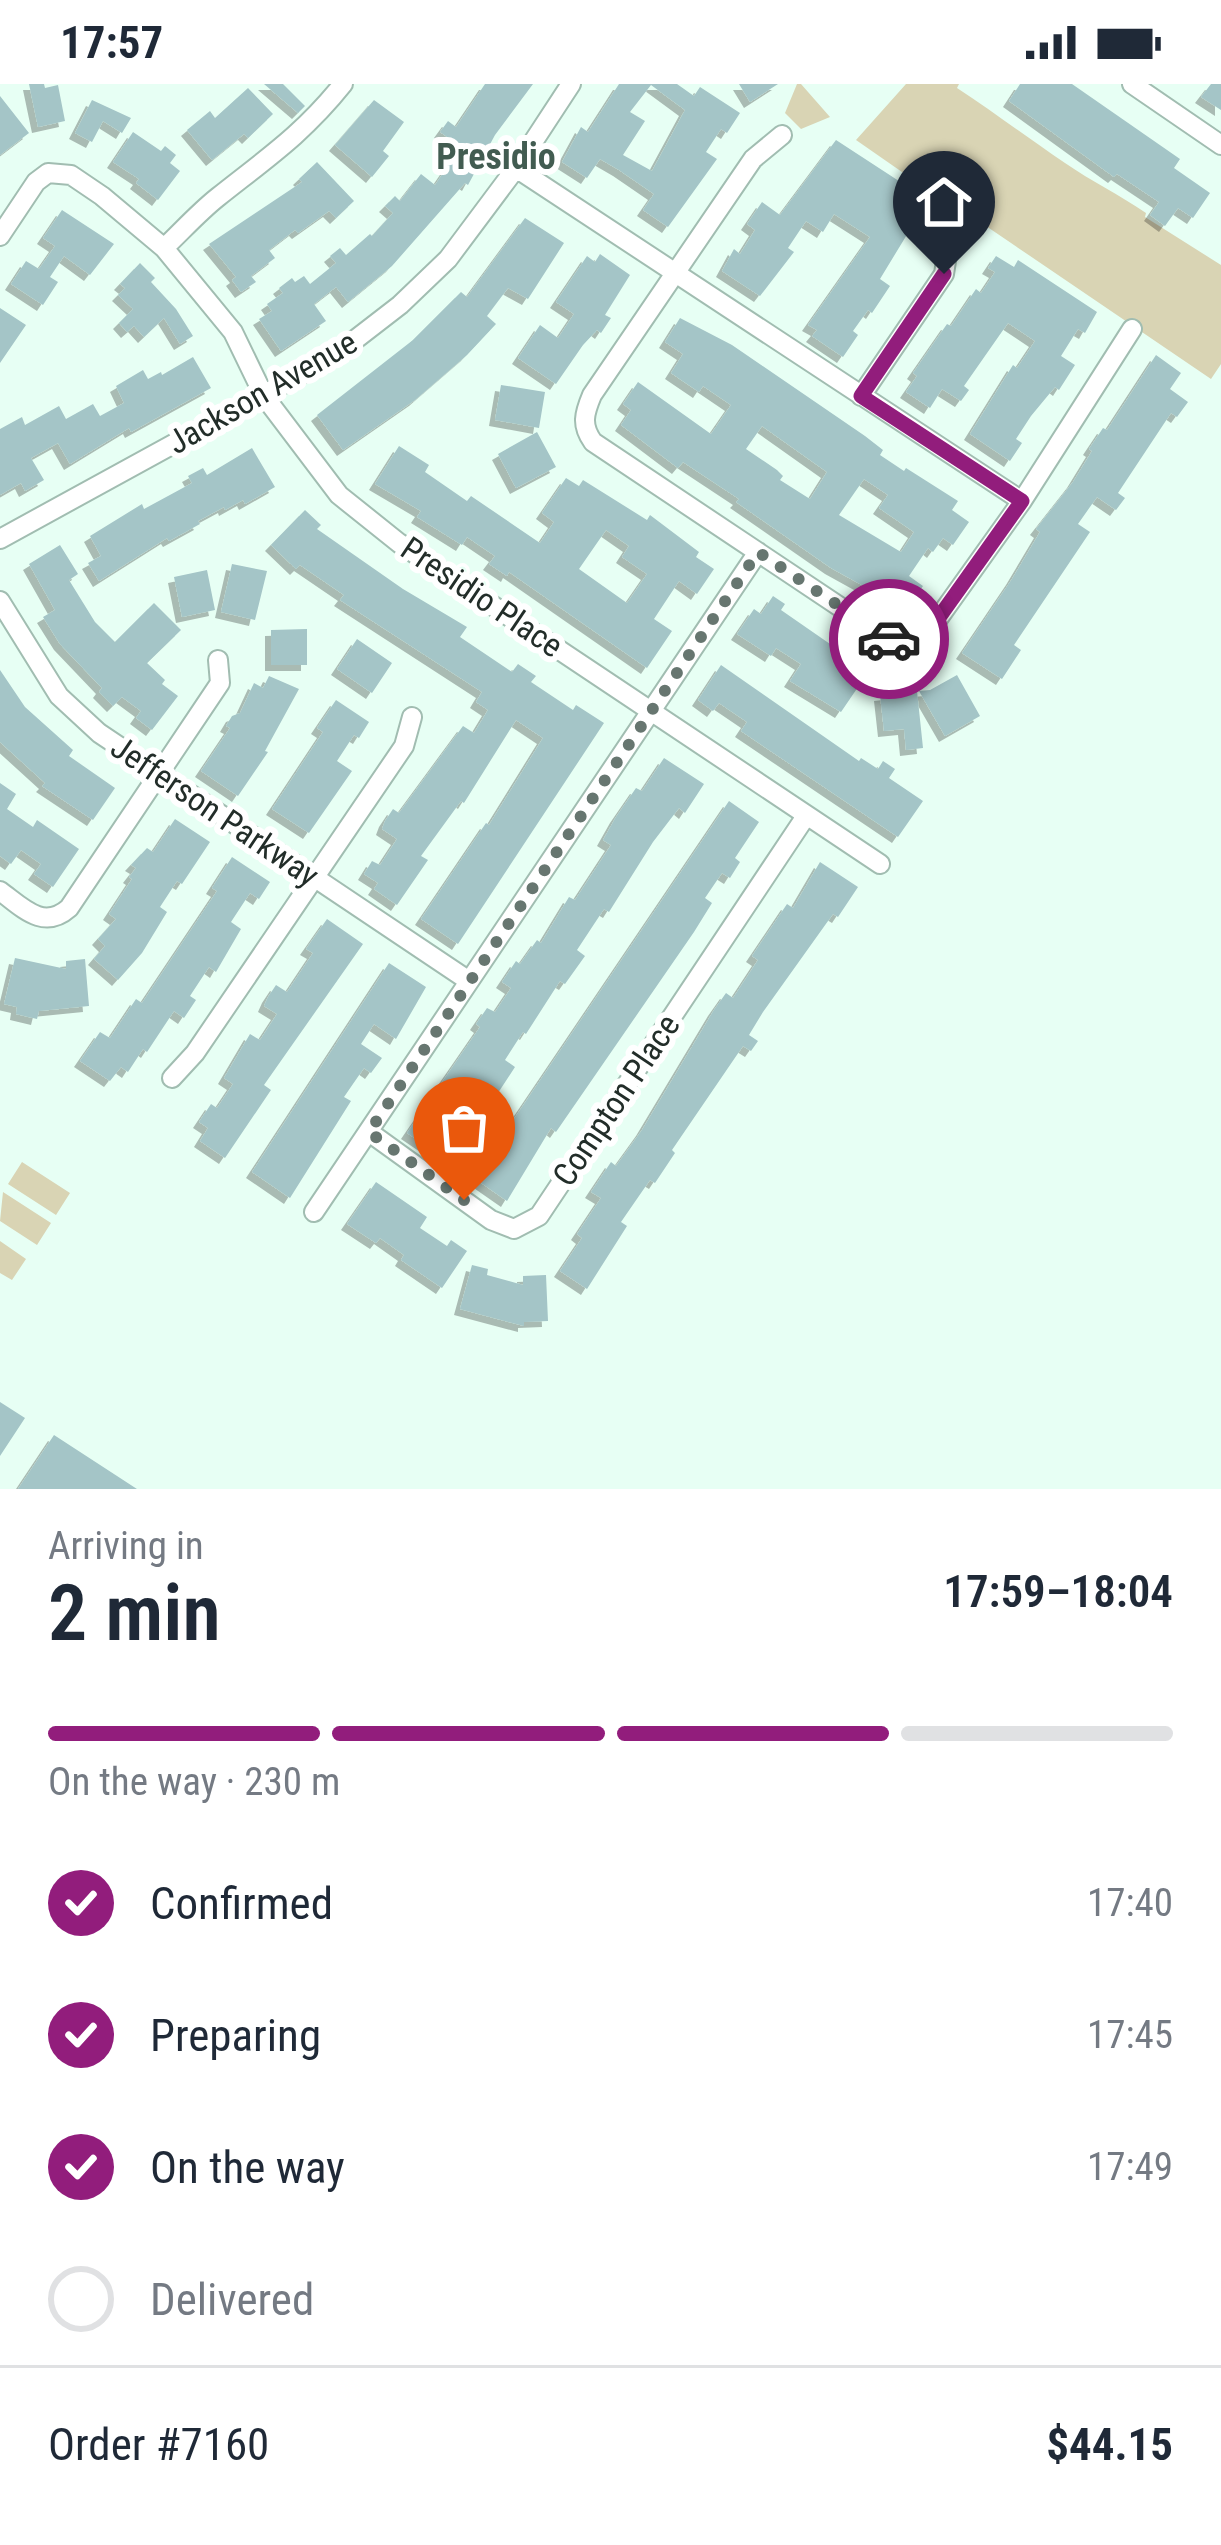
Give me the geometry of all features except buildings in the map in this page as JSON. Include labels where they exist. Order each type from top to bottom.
[{"type":"street","points":[[164,248],[217,198],[285,147],[343,84]]},
{"type":"street","name":"Jackson Avenue","points":[[0,539],[334,356],[400,305],[448,259],[571,84]]},
{"type":"street","points":[[1132,84],[1221,145]]},
{"type":"street","points":[[782,135],[753,159],[592,395],[584,430],[593,442],[892,641],[918,640],[930,630],[1022,501],[1132,329]]},
{"type":"street","points":[[516,167],[1022,501]]},
{"type":"street","name":"Presidio Place","points":[[0,236],[36,182],[49,173],[71,175],[164,248],[233,332],[264,396],[304,452],[354,507],[399,543],[880,864]]},
{"type":"street","points":[[861,396],[944,274],[949,241]]},
{"type":"street","points":[[314,1212],[758,552]]},
{"type":"street","name":"Jefferson Parkway","points":[[0,601],[59,697],[99,733],[469,981]]},
{"type":"street","points":[[0,891],[38,917],[59,916],[220,683],[218,660]]},
{"type":"street","points":[[172,1078],[195,1053],[404,746],[412,717]]},
{"type":"street","name":"Compton Place","points":[[369,1132],[491,1220],[514,1229],[529,1224],[539,1216],[806,816]]},
{"type":"shaded area","points":[[797,84],[830,117],[801,129],[785,113]]},
{"type":"shaded area","points":[[906,84],[959,84],[957,88],[1051,154],[1221,265],[1221,364],[1211,379],[986,226],[976,230],[948,204],[856,140]]},
{"type":"shaded area","points":[[22,1162],[70,1193],[56,1215],[8,1184]]},
{"type":"shaded area","points":[[3,1192],[51,1223],[37,1245],[0,1221]]},
{"type":"shaded area","points":[[0,1241],[26,1259],[12,1280],[0,1273]]},
{"type":"way so far","points":[[464,1200],[369,1132],[758,552],[889,639]]},
{"type":"district","name":"Presidio","points":[[496,157]]},
{"type":"route","points":[[889,639],[905,643],[930,630],[1022,501],[861,396],[944,274]]}]
